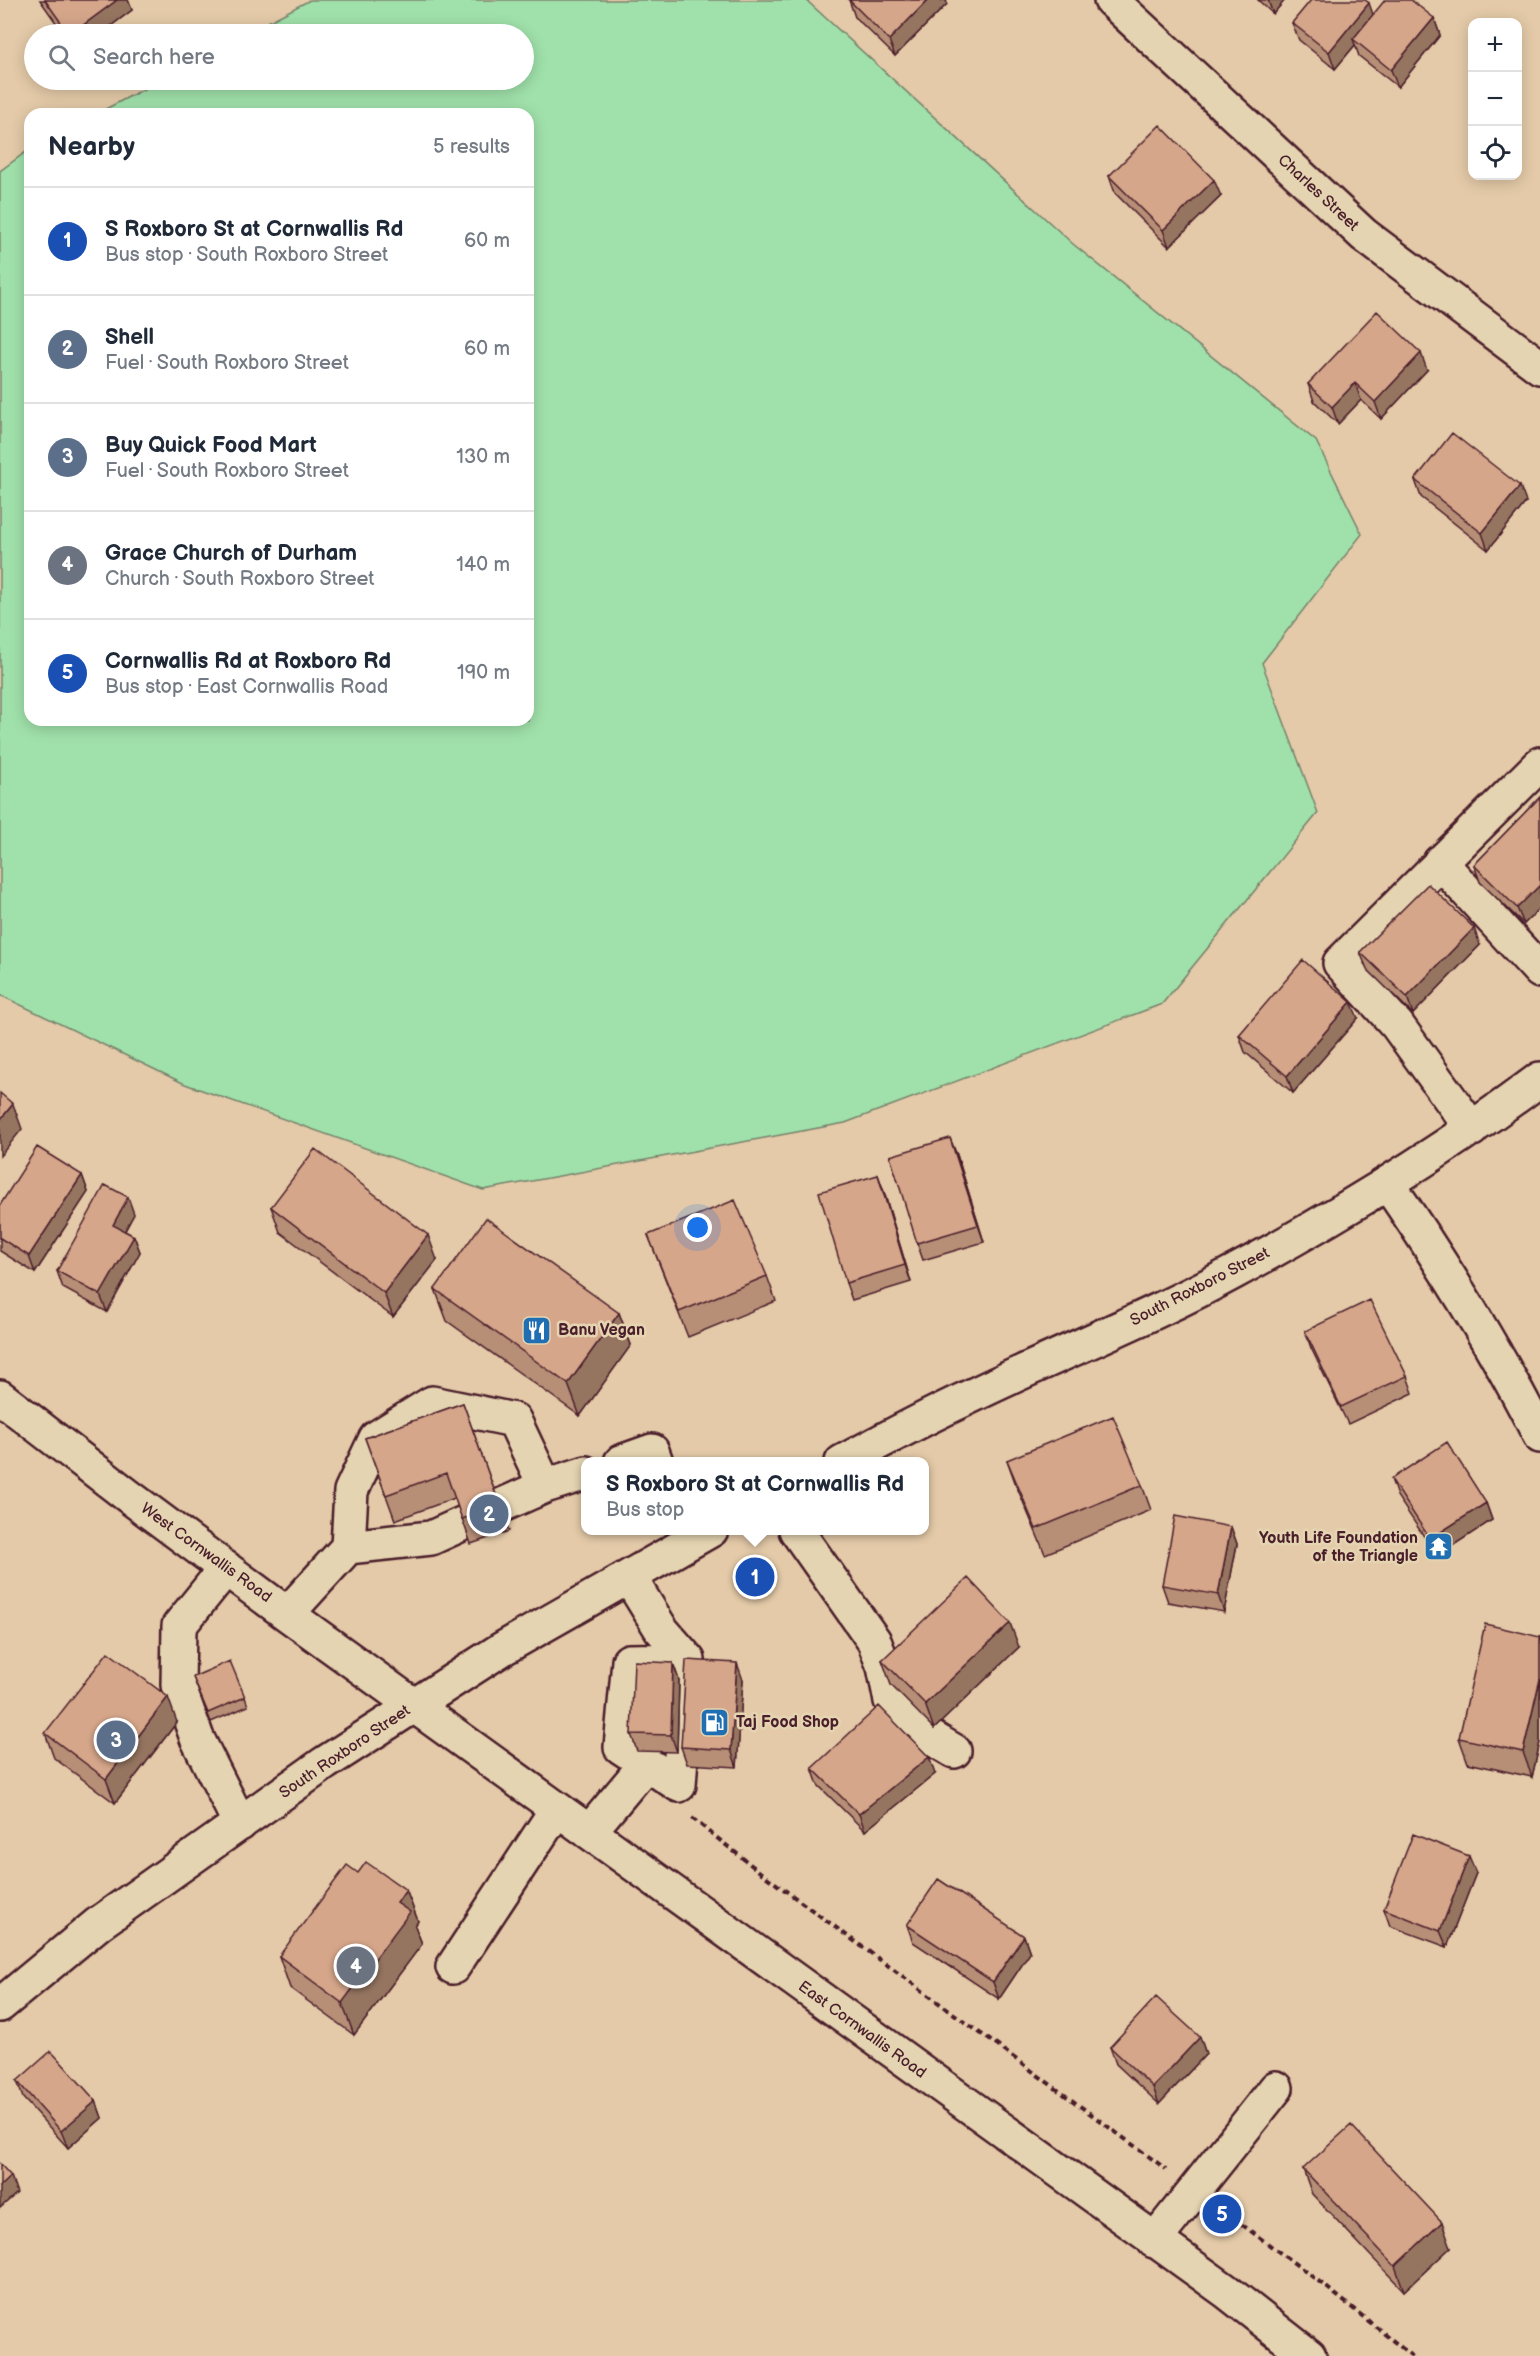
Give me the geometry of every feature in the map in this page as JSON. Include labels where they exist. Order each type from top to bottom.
[{"type":"street","name":"Charles Street","points":[[1111,0],[1364,235],[1540,368]]},
{"type":"street","points":[[1472,1129],[1397,1025],[1340,963],[1440,862],[1538,769]]},
{"type":"street","points":[[1440,862],[1540,971]]},
{"type":"street","name":"South Roxboro Street","points":[[850,1457],[963,1400],[1122,1327],[1232,1273],[1388,1184],[1472,1129],[1540,1079]]},
{"type":"street","points":[[1388,1184],[1428,1242],[1540,1436]]},
{"type":"street","name":"West Cornwallis Road","points":[[0,1397],[127,1495],[415,1706]]},
{"type":"street","points":[[287,1614],[348,1547],[351,1491],[376,1438],[432,1404],[514,1420],[545,1486]]},
{"type":"street","points":[[633,1457],[652,1451],[654,1457]]},
{"type":"street","points":[[500,1506],[545,1486],[581,1474]]},
{"type":"street","points":[[348,1547],[431,1538],[464,1523]]},
{"type":"street","name":"South Roxboro Street","points":[[0,2005],[98,1924],[325,1763],[502,1649],[629,1577],[694,1535]]},
{"type":"street","points":[[800,1535],[874,1641],[884,1667],[891,1701],[910,1725],[954,1751]]},
{"type":"street","points":[[226,1568],[179,1626],[178,1685],[197,1738],[240,1824]]},
{"type":"street","points":[[629,1577],[662,1629],[688,1660],[679,1785],[621,1747],[629,1662],[688,1660]]},
{"type":"street","name":"East Cornwallis Road","points":[[415,1706],[1226,2291],[1309,2356]]},
{"type":"street","points":[[589,1832],[646,1764]]},
{"type":"street","points":[[453,1967],[557,1809]]},
{"type":"street","points":[[1154,2241],[1276,2088]]},
{"type":"path","points":[[690,1816],[760,1872],[1325,2286],[1412,2356]]},
{"type":"green space","points":[[310,0],[806,0],[1073,244],[1316,441],[1362,534],[1262,663],[1318,813],[1162,1004],[845,1123],[483,1190],[185,1084],[0,995],[0,171],[24,153],[24,726],[534,726],[534,108],[107,108],[142,90],[534,90],[534,24],[264,24]]},
{"type":"building","points":[[45,0],[117,0],[85,24],[62,24]]},
{"type":"building","points":[[849,0],[928,0],[889,40]]},
{"type":"building","points":[[1311,0],[1365,0],[1369,3],[1329,52],[1292,23]]},
{"type":"building","points":[[1385,0],[1411,0],[1434,18],[1391,70],[1353,39]]},
{"type":"building","points":[[1160,125],[1214,180],[1163,230],[1109,176]]},
{"type":"building","points":[[1377,311],[1421,353],[1375,402],[1355,383],[1332,407],[1308,384]]},
{"type":"building","points":[[1452,433],[1520,486],[1482,533],[1415,480]]},
{"type":"building","points":[[1540,797],[1540,885],[1517,908],[1474,865]]},
{"type":"building","points":[[1428,884],[1474,928],[1407,997],[1360,952]]},
{"type":"building","points":[[1303,960],[1351,1002],[1287,1076],[1239,1035]]},
{"type":"building","points":[[0,1093],[13,1104],[0,1120]]},
{"type":"building","points":[[950,1138],[978,1225],[917,1243],[890,1156]]},
{"type":"building","points":[[37,1147],[82,1175],[29,1256],[0,1238],[0,1205]]},
{"type":"building","points":[[315,1149],[428,1235],[384,1293],[271,1207]]},
{"type":"building","points":[[878,1175],[905,1265],[846,1283],[819,1192]]},
{"type":"building","points":[[105,1185],[128,1197],[113,1225],[134,1236],[100,1295],[57,1271]]},
{"type":"building","points":[[735,1200],[767,1276],[679,1312],[648,1235]]},
{"type":"building","points":[[486,1218],[619,1313],[568,1384],[435,1289]]},
{"type":"building","points":[[1370,1300],[1407,1376],[1341,1407],[1305,1331]]},
{"type":"building","points":[[463,1403],[500,1506],[462,1519],[446,1473],[386,1495],[365,1438]]},
{"type":"building","points":[[1113,1416],[1142,1485],[1036,1529],[1007,1460]]},
{"type":"building","points":[[1447,1442],[1486,1503],[1430,1539],[1391,1479]]},
{"type":"building","points":[[1175,1516],[1231,1527],[1218,1595],[1162,1585]]},
{"type":"building","points":[[968,1578],[1010,1623],[925,1704],[882,1660]]},
{"type":"building","points":[[1485,1624],[1540,1637],[1540,1679],[1523,1752],[1459,1738]]},
{"type":"building","points":[[108,1652],[168,1697],[106,1779],[45,1733]]},
{"type":"building","name":"Taj Food Shop","points":[[686,1660],[737,1663],[731,1750],[681,1747]]},
{"type":"building","points":[[230,1661],[245,1697],[208,1713],[193,1677]]},
{"type":"building","points":[[634,1661],[673,1663],[671,1735],[631,1734]]},
{"type":"building","points":[[879,1706],[929,1757],[859,1814],[812,1768]]},
{"type":"building","points":[[1413,1834],[1469,1856],[1440,1931],[1384,1909]]},
{"type":"building","points":[[366,1862],[406,1890],[397,1903],[410,1912],[342,2003],[279,1956],[347,1865],[358,1873]]},
{"type":"building","points":[[938,1879],[1024,1936],[993,1982],[907,1925]]},
{"type":"building","points":[[1156,1997],[1200,2037],[1153,2087],[1110,2047]]},
{"type":"building","points":[[51,2051],[96,2101],[61,2131],[17,2081]]},
{"type":"building","points":[[1351,2125],[1442,2222],[1395,2266],[1303,2169]]},
{"type":"building","points":[[0,2164],[11,2176],[0,2186]]},
{"type":"place","name":"Banu Vegan","points":[[537,1330]]},
{"type":"place","name":"Shell","points":[[489,1514]]},
{"type":"place","name":"Youth Life Foundation of the Triangle","points":[[1439,1547]]},
{"type":"place","name":"S Roxboro St at Cornwallis Rd","points":[[755,1577]]},
{"type":"place","name":"Taj Food Shop","points":[[715,1722]]},
{"type":"place","name":"Buy Quick Food Mart","points":[[116,1740]]},
{"type":"place","name":"Grace Church of Durham","points":[[356,1966]]},
{"type":"place","name":"Cornwallis Rd at Roxboro Rd","points":[[1222,2214]]}]
